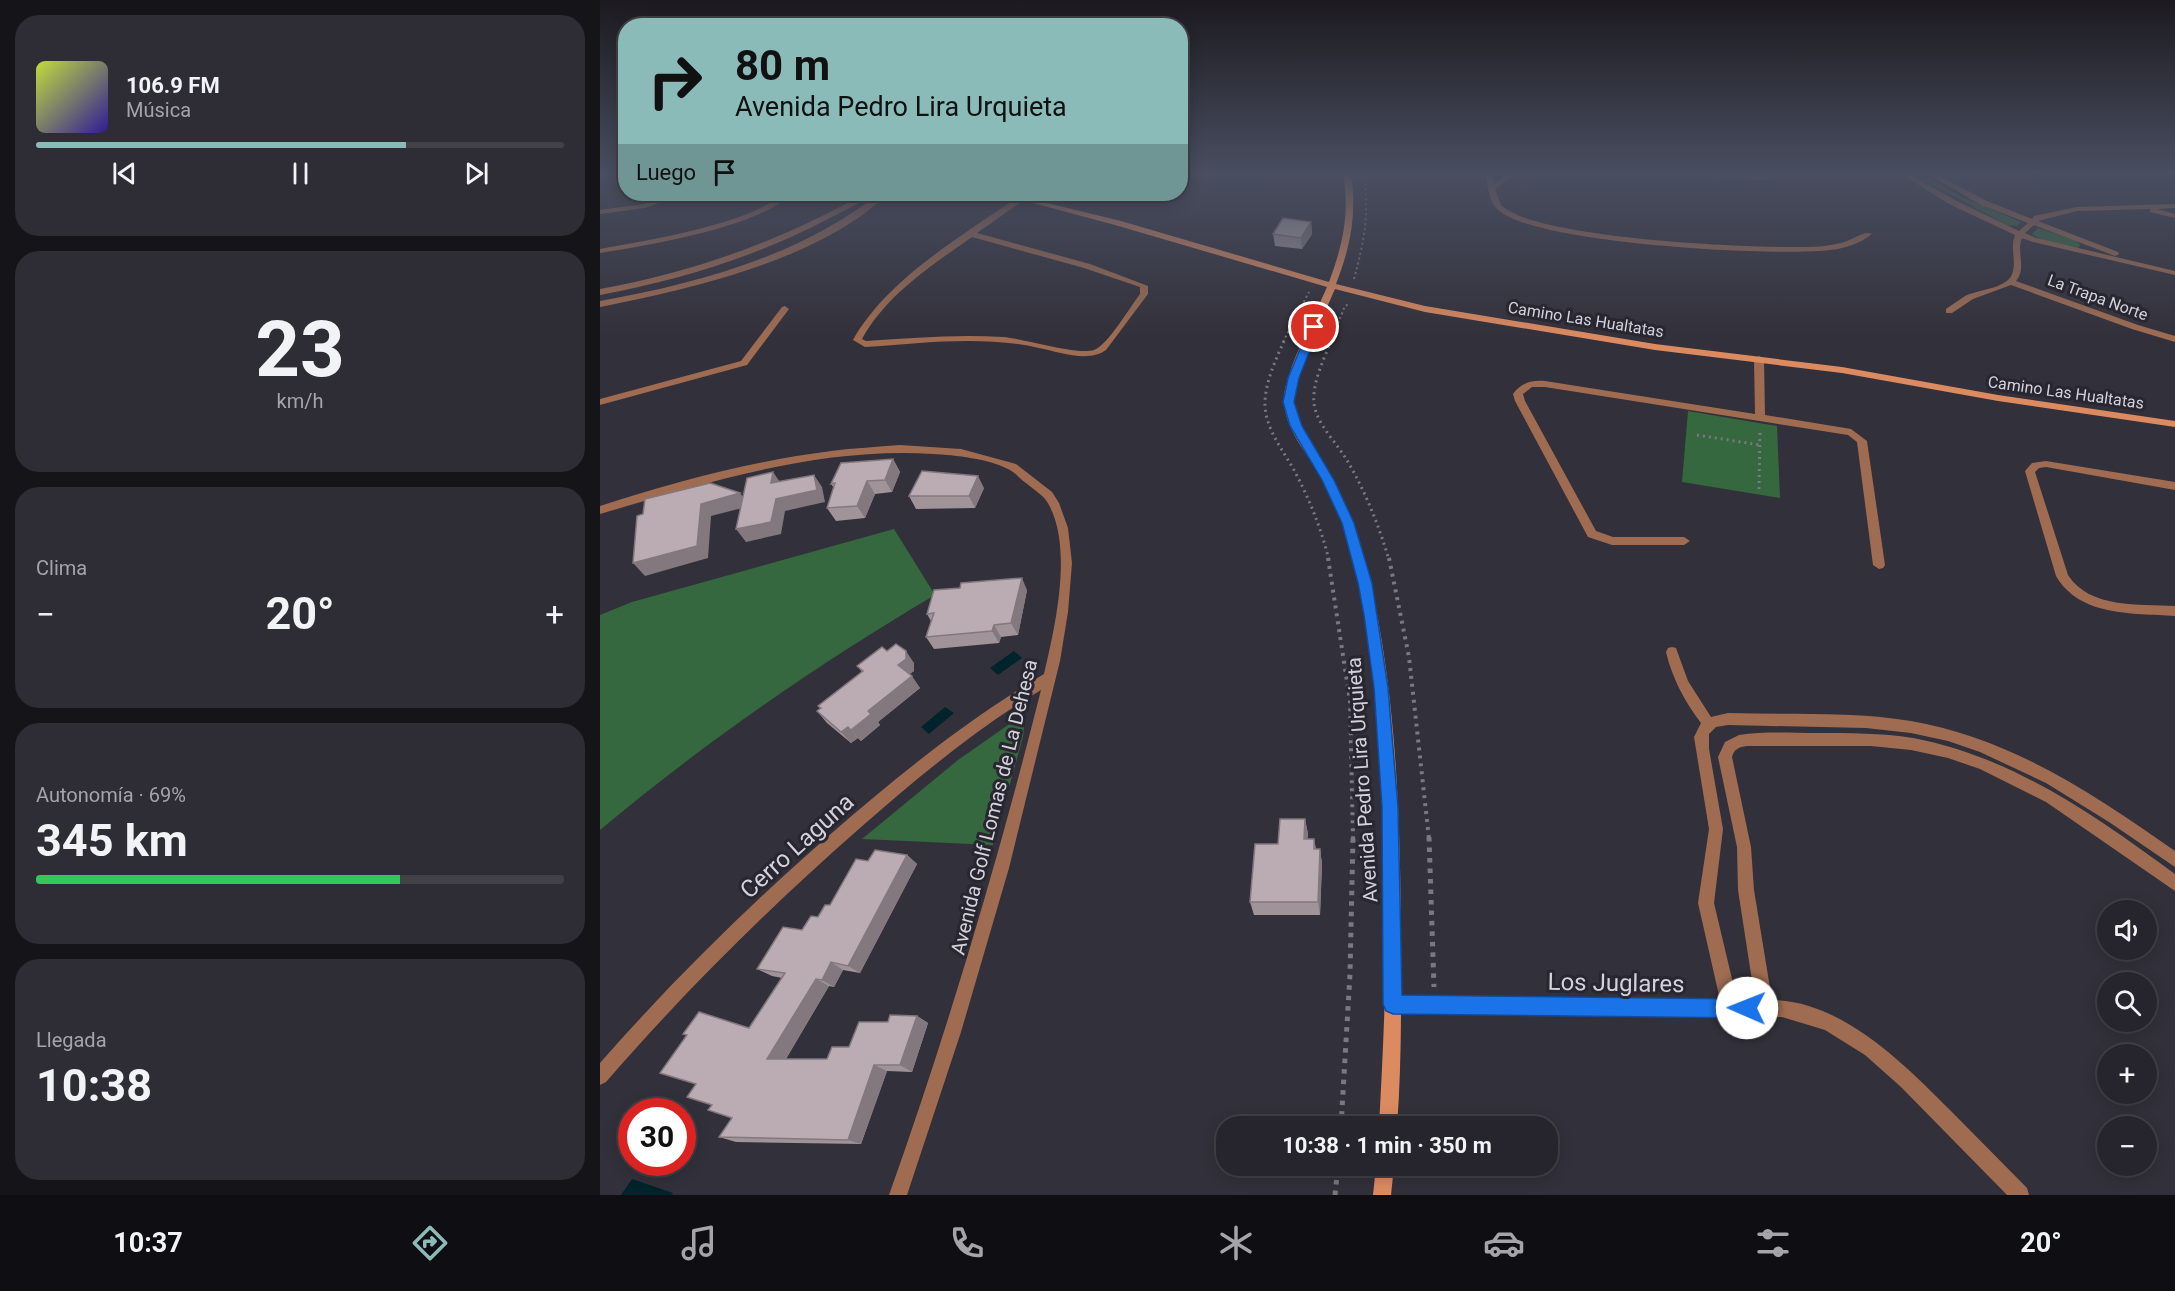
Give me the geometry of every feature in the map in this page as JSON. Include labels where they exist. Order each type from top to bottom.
[{"type":"street","points":[[600,251],[654,243],[710,228]]},
{"type":"street","points":[[600,292],[678,276],[743,255],[808,228]]},
{"type":"street","points":[[600,304],[695,282],[774,255],[832,228]]},
{"type":"street","points":[[971,234],[1087,266],[1140,284],[1146,291],[1107,345],[1093,353],[1079,353],[1024,342],[983,338],[942,338],[865,344],[859,342],[858,338],[864,328],[883,306],[913,278],[971,234],[980,228]]},
{"type":"street","name":"Camino Las Hualtatas","points":[[1127,228],[1331,286],[1452,314],[1655,346],[1842,370],[2007,400],[2175,424]]},
{"type":"street","name":"Avenida Pedro Lira Urquieta","points":[[1349,228],[1331,286],[1294,378],[1289,402],[1296,426],[1324,472],[1348,523],[1365,583],[1371,615],[1381,688],[1390,807],[1393,1004],[1388,1116]]},
{"type":"street","points":[[1553,228],[1633,239],[1724,247],[1810,250],[1845,245],[1868,234]]},
{"type":"street","points":[[2004,228],[2019,235],[2063,249],[2138,263],[2175,273]]},
{"type":"street","points":[[1949,311],[1970,297],[2011,282],[2018,270],[2015,247],[2019,235],[2026,228]]},
{"type":"street","points":[[2052,228],[2138,263]]},
{"type":"street","name":"La Trapa Norte","points":[[2011,282],[2175,339]]},
{"type":"street","points":[[600,402],[744,363],[785,309]]},
{"type":"street","points":[[1759,359],[1760,417]]},
{"type":"street","points":[[1684,541],[1612,541],[1592,534],[1520,401],[1520,391],[1527,385],[1545,384],[1847,430],[1859,438],[1862,444],[1879,565]]},
{"type":"street","name":"Avenida Golf Lomas de La Dehesa","points":[[600,510],[649,493],[717,475],[820,456],[928,448],[974,453],[1004,462],[1039,484],[1057,509],[1065,548],[1064,589],[1049,678],[1016,818],[990,910],[898,1195]]},
{"type":"street","points":[[2175,486],[2046,464],[2036,465],[2030,471],[2062,576],[2069,588],[2094,602],[2175,611]]},
{"type":"street","points":[[1672,652],[1688,695],[1709,724]]},
{"type":"street","name":"Cerro Laguna","points":[[600,1076],[680,987],[821,852],[945,748],[1007,704],[1049,678]]},
{"type":"street","points":[[1730,1008],[1706,903],[1706,892],[1716,849],[1716,826],[1701,737],[1702,731],[1709,724],[1728,719],[1873,723],[1914,728],[1949,736],[1991,750],[2052,778],[2115,817],[2175,860]]},
{"type":"street","points":[[1765,1009],[1746,890],[1744,847],[1725,757],[1730,745],[1734,742],[1747,740],[1889,742],[1935,749],[1960,756],[2014,777],[2052,798],[2091,822],[2175,883]]},
{"type":"street","name":"Los Juglares","points":[[1393,1004],[1782,1009],[1818,1017],[1861,1040],[1903,1075],[2020,1195]]},
{"type":"street","points":[[1382,1195],[1384,1176]]},
{"type":"path","points":[[1309,291],[1278,357],[1267,388],[1265,409],[1271,431],[1315,512],[1324,540],[1332,573],[1351,718],[1350,964],[1342,1116]]},
{"type":"path","points":[[1759,489],[1760,417]]},
{"type":"path","points":[[1697,435],[1760,445]]},
{"type":"path","points":[[1335,1195],[1337,1176]]},
{"type":"green space","points":[[2038,228],[2076,240],[2080,245],[2078,248],[2042,240],[2032,234]]},
{"type":"green space","points":[[1688,411],[1777,426],[1780,498],[1682,482]]},
{"type":"green space","points":[[894,529],[935,595],[891,621],[763,706],[680,766],[600,830],[600,615],[632,602]]},
{"type":"green space","points":[[1018,718],[1017,725],[1024,727],[1023,737],[993,845],[862,839],[958,760]]},
{"type":"water","points":[[1014,651],[1022,658],[998,675],[990,668]]},
{"type":"water","points":[[945,707],[954,713],[929,734],[921,727]]},
{"type":"water","points":[[632,1179],[673,1193],[672,1195],[621,1195]]},
{"type":"building","points":[[1277,228],[1307,228],[1301,238],[1273,234]]},
{"type":"building","points":[[893,459],[885,480],[867,481],[857,506],[827,508],[835,483],[831,484],[841,463]]},
{"type":"building","points":[[922,471],[978,476],[969,496],[909,496]]},
{"type":"building","points":[[773,472],[771,483],[814,475],[817,490],[776,499],[771,522],[736,529],[747,478]]},
{"type":"building","points":[[710,483],[740,493],[701,504],[697,546],[633,563],[637,516],[643,514],[645,499]]},
{"type":"building","points":[[1022,578],[1011,623],[994,625],[992,631],[926,637],[934,613],[927,614],[934,590],[960,588],[961,583]]},
{"type":"building","points":[[896,644],[906,651],[906,659],[898,665],[912,676],[868,711],[871,714],[851,730],[848,727],[841,732],[817,711],[821,708],[818,706],[863,671],[857,666],[882,647],[887,651]]},
{"type":"building","points":[[1280,819],[1305,819],[1304,839],[1314,839],[1314,849],[1320,849],[1318,902],[1250,902],[1255,844],[1278,844]]},
{"type":"building","points":[[875,850],[907,855],[848,966],[831,962],[822,980],[816,979],[767,1059],[827,1059],[832,1047],[849,1047],[859,1022],[888,1022],[890,1015],[917,1016],[900,1065],[874,1065],[848,1140],[719,1137],[732,1118],[708,1110],[712,1105],[687,1097],[696,1084],[660,1073],[687,1035],[683,1034],[699,1012],[749,1028],[785,973],[757,969],[783,927],[802,930],[811,916],[818,917],[825,905],[830,905],[856,859],[868,861]]},
{"type":"route","points":[[1314,327],[1294,378],[1289,402],[1292,418],[1320,464],[1348,523],[1365,583],[1371,615],[1385,728],[1390,807],[1393,1004],[1747,1008]]}]
